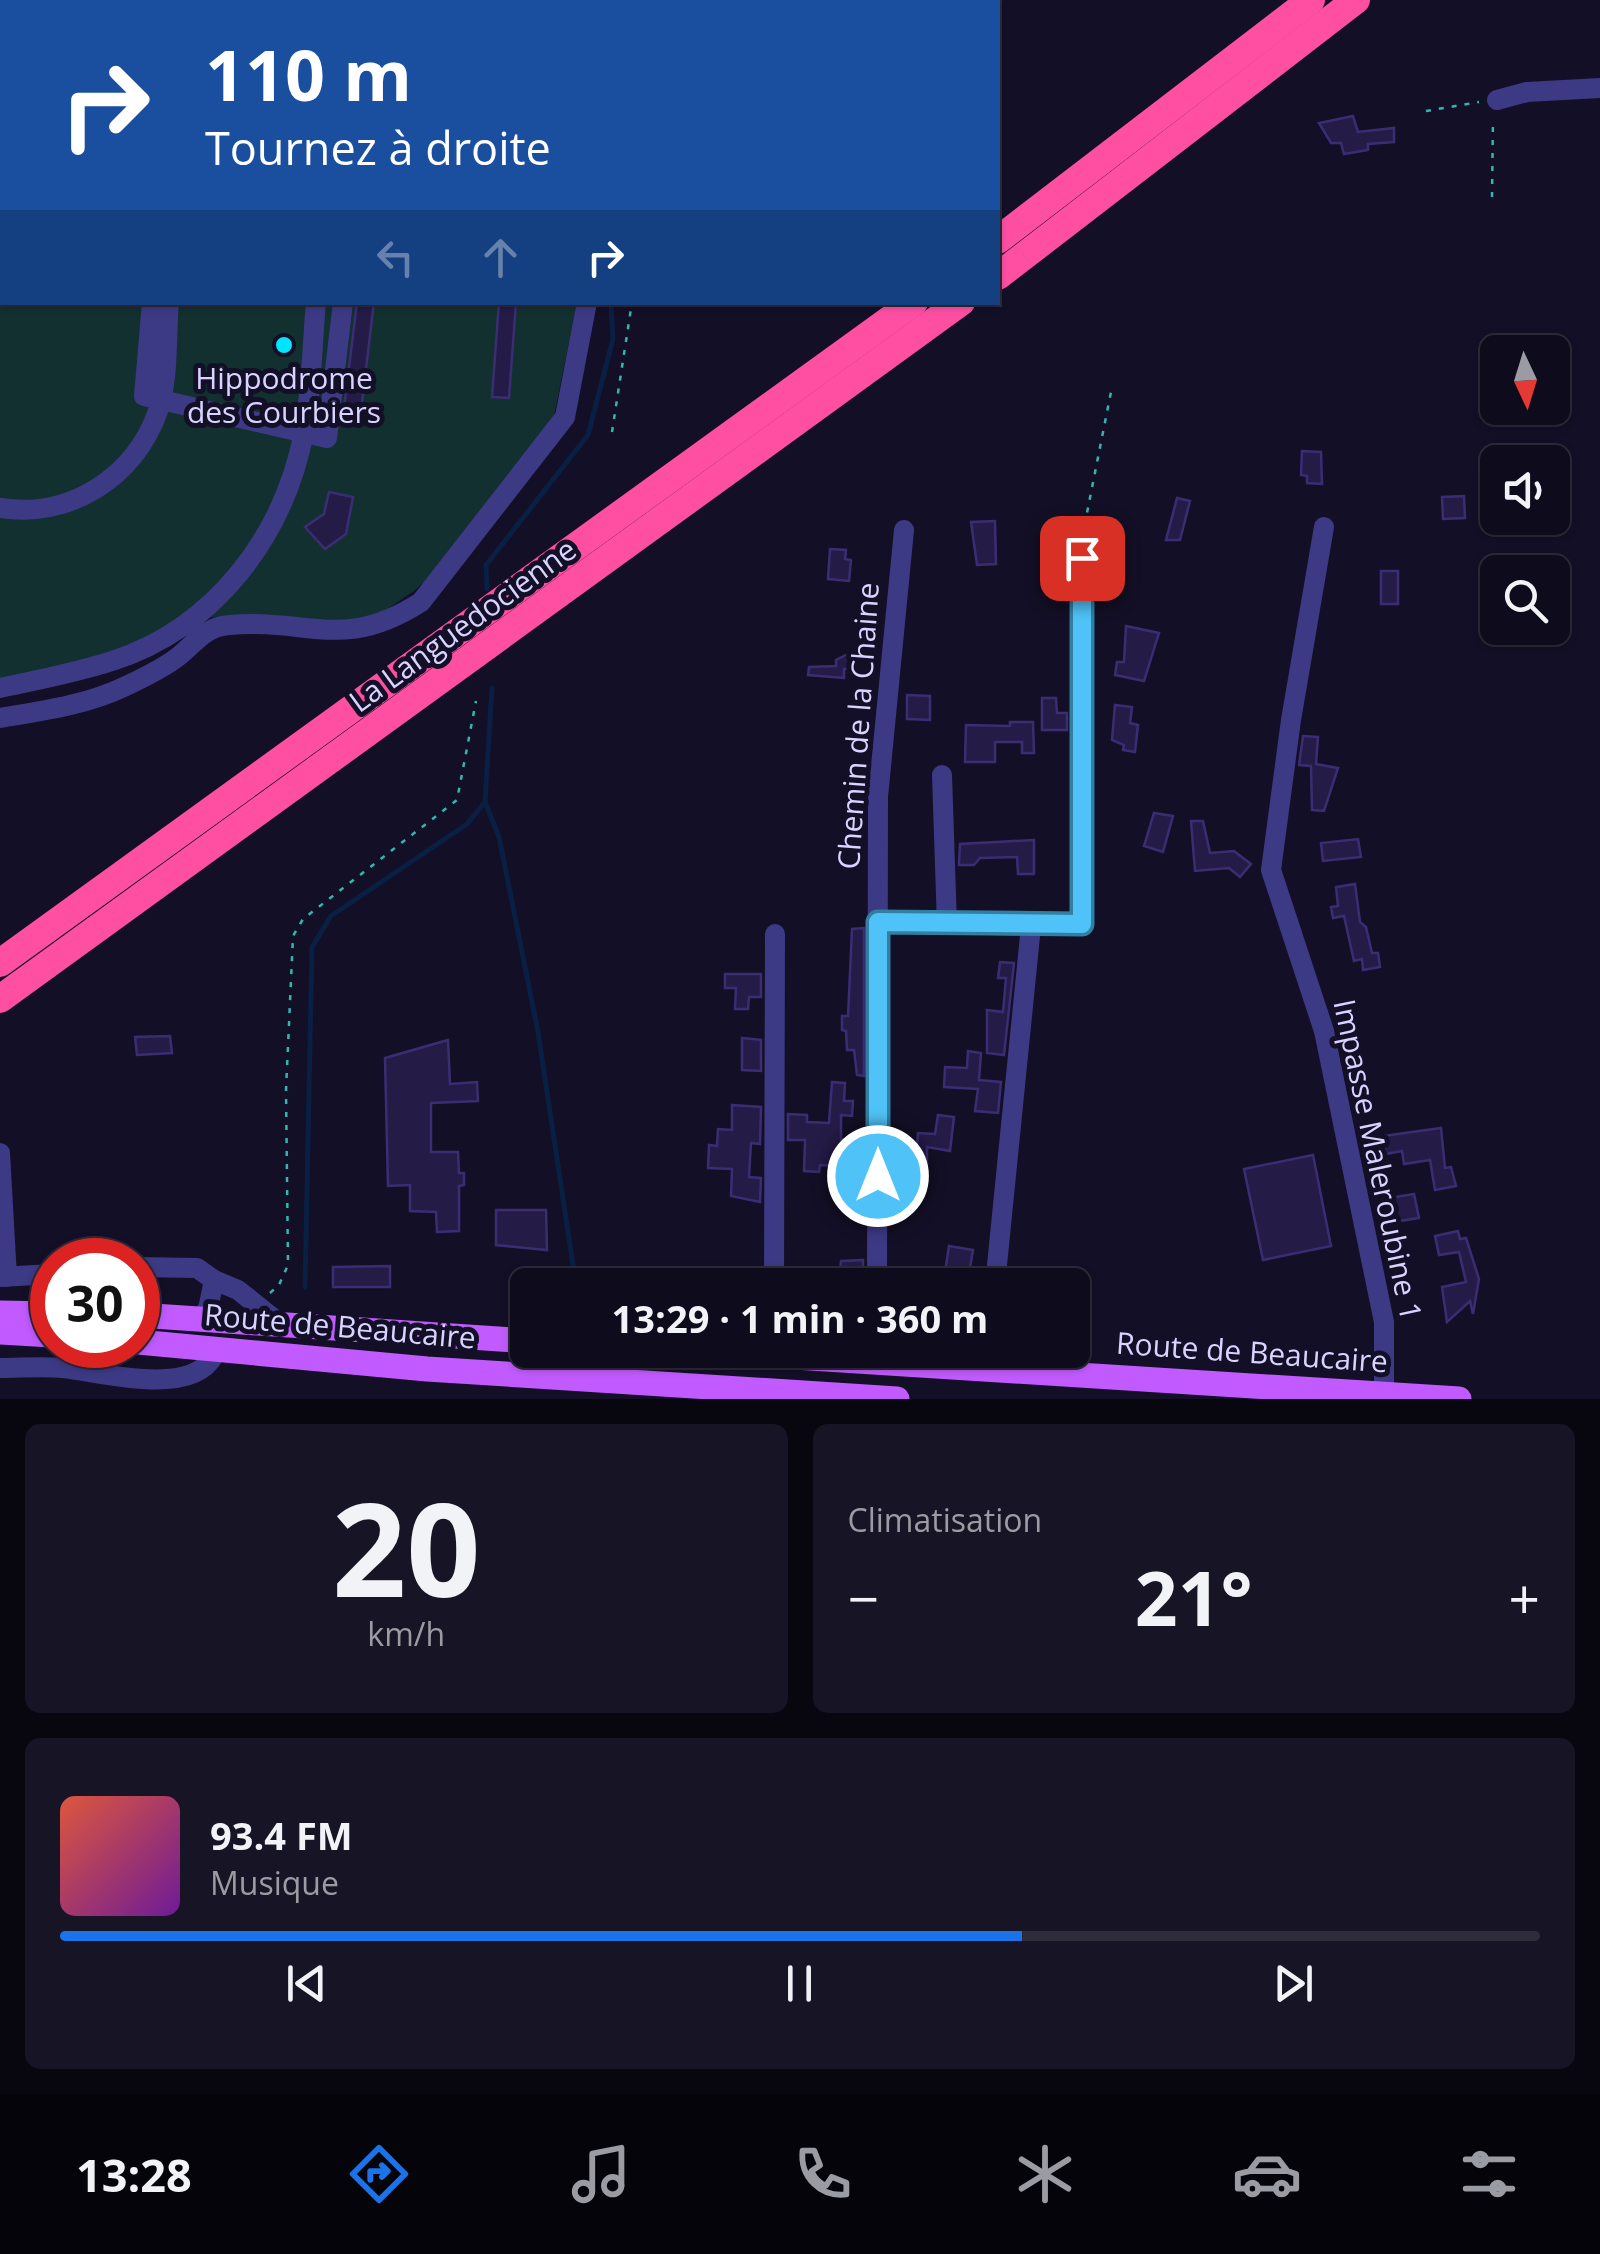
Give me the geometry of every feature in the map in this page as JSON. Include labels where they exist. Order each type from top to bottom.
[{"type":"highway","points":[[1000,238],[1311,0]]},
{"type":"highway","points":[[1000,274],[1356,0]]},
{"type":"highway","name":"La Languedocienne","points":[[0,964],[910,305]]},
{"type":"highway","name":"La Languedocienne","points":[[0,999],[957,305]]},
{"type":"main road","points":[[0,1313],[30,1314]]},
{"type":"main road","name":"Route de Beaucaire","points":[[160,1316],[510,1340]]},
{"type":"main road","points":[[0,1332],[30,1334]]},
{"type":"main road","name":"Route de Beaucaire","points":[[160,1344],[427,1368],[896,1399]]},
{"type":"main road","name":"Route de Beaucaire","points":[[1089,1368],[1459,1399]]},
{"type":"street","points":[[1498,100],[1527,92],[1600,88]]},
{"type":"street","points":[[152,305],[144,396],[327,438],[343,305]]},
{"type":"street","points":[[0,508],[60,506],[100,487],[134,455],[160,400],[169,305]]},
{"type":"street","points":[[0,688],[115,660],[160,641],[203,612],[236,579],[272,526],[304,432],[316,305]]},
{"type":"street","points":[[0,718],[63,708],[124,688],[177,658],[207,630],[229,625],[354,631],[389,622],[421,602],[565,416],[586,305]]},
{"type":"street","name":"Impasse Maleroubine 1","points":[[1324,527],[1291,720],[1272,870],[1324,1030],[1384,1322],[1384,1394]]},
{"type":"street","name":"Chemin de la Chaine","points":[[877,1268],[878,797],[904,530]]},
{"type":"street","points":[[878,922],[947,926],[1082,924],[1082,558]]},
{"type":"street","points":[[942,775],[947,926]]},
{"type":"street","points":[[997,1268],[1031,926]]},
{"type":"street","points":[[774,934],[774,1268]]},
{"type":"street","points":[[0,1153],[4,1277],[30,1275]]},
{"type":"street","points":[[160,1267],[197,1268],[238,1290],[278,1322]]},
{"type":"street","points":[[200,1318],[208,1309],[214,1280]]},
{"type":"street","points":[[0,1368],[61,1368],[150,1390],[184,1390],[200,1382],[213,1364],[217,1348]]},
{"type":"path","points":[[1426,112],[1498,100],[1490,154],[1492,197]]},
{"type":"path","points":[[612,432],[632,305]]},
{"type":"path","points":[[1082,558],[1112,387]]},
{"type":"path","points":[[254,1306],[279,1285],[288,1264],[286,1090],[293,936],[303,919],[457,800],[476,701]]},
{"type":"green space","name":"Hippodrome des Courbiers","points":[[0,305],[577,305],[553,421],[434,573],[365,624],[201,617],[0,693]]},
{"type":"building","points":[[1353,116],[1358,132],[1394,128],[1394,142],[1368,144],[1368,150],[1344,154],[1341,143],[1331,143],[1319,123]]},
{"type":"building","points":[[357,305],[374,305],[360,419],[343,417]]},
{"type":"building","points":[[499,305],[516,305],[509,398],[492,397]]},
{"type":"building","points":[[1302,451],[1321,452],[1322,484],[1307,483],[1307,476],[1301,475]]},
{"type":"building","points":[[329,492],[353,497],[346,534],[325,549],[305,527],[324,514]]},
{"type":"building","points":[[1464,496],[1465,518],[1443,519],[1442,497]]},
{"type":"building","points":[[1177,498],[1190,501],[1180,540],[1166,540]]},
{"type":"building","points":[[995,521],[996,564],[977,565],[971,522]]},
{"type":"building","points":[[830,549],[846,550],[845,559],[851,560],[849,581],[828,579]]},
{"type":"building","points":[[1381,571],[1398,571],[1398,604],[1381,604]]},
{"type":"building","points":[[1126,626],[1159,633],[1144,681],[1115,675],[1117,662],[1124,662]]},
{"type":"building","points":[[850,653],[851,669],[844,669],[844,678],[808,675],[809,667],[836,666],[836,660]]},
{"type":"building","points":[[907,695],[930,696],[930,720],[907,719]]},
{"type":"building","points":[[1042,698],[1056,698],[1057,713],[1067,713],[1067,730],[1042,730]]},
{"type":"building","points":[[1115,705],[1132,707],[1130,723],[1138,725],[1135,752],[1123,750],[1124,745],[1112,740]]},
{"type":"building","points":[[1010,722],[1033,722],[1034,753],[1022,753],[1022,742],[995,742],[995,762],[965,762],[966,725],[1010,726]]},
{"type":"building","points":[[1303,736],[1318,737],[1316,764],[1338,768],[1324,811],[1312,810],[1311,766],[1299,765]]},
{"type":"building","points":[[1154,813],[1173,816],[1163,852],[1144,846]]},
{"type":"building","points":[[1191,821],[1203,821],[1210,853],[1234,851],[1251,864],[1240,877],[1229,868],[1195,871]]},
{"type":"building","points":[[1358,839],[1361,857],[1323,861],[1321,843]]},
{"type":"building","points":[[1034,840],[1034,874],[1018,874],[1017,857],[980,858],[974,865],[959,865],[960,844]]},
{"type":"building","points":[[1355,884],[1360,922],[1366,927],[1372,953],[1378,953],[1380,967],[1363,970],[1362,959],[1354,961],[1344,916],[1333,918],[1331,907],[1338,906],[1336,887]]},
{"type":"building","points":[[864,928],[864,1076],[857,1075],[854,1050],[847,1050],[842,1016],[848,1016],[852,929]]},
{"type":"building","points":[[1000,962],[1014,963],[1004,1055],[987,1053],[987,1010],[1003,1012],[1006,978],[998,978]]},
{"type":"building","points":[[725,974],[761,974],[761,997],[749,997],[748,1009],[735,1009],[736,988],[725,988]]},
{"type":"building","points":[[170,1036],[172,1053],[137,1055],[135,1037]]},
{"type":"building","points":[[742,1038],[761,1040],[761,1071],[742,1070]]},
{"type":"building","points":[[448,1040],[450,1084],[477,1082],[478,1101],[431,1103],[431,1152],[458,1152],[459,1173],[464,1173],[464,1185],[459,1186],[459,1231],[437,1232],[436,1212],[410,1211],[410,1185],[388,1186],[385,1058]]},
{"type":"building","points":[[968,1051],[981,1053],[979,1080],[1001,1082],[998,1113],[975,1111],[978,1089],[944,1087],[945,1067],[967,1068]]},
{"type":"building","points":[[832,1082],[845,1083],[844,1101],[853,1101],[852,1116],[841,1115],[841,1139],[857,1140],[856,1162],[834,1162],[834,1166],[820,1165],[819,1172],[804,1171],[805,1140],[788,1140],[788,1114],[807,1115],[807,1122],[829,1123]]},
{"type":"building","points":[[732,1105],[761,1107],[760,1144],[751,1143],[749,1177],[761,1178],[760,1202],[731,1196],[732,1169],[708,1168],[709,1145],[717,1146],[718,1129],[732,1130]]},
{"type":"building","points":[[938,1115],[954,1117],[950,1151],[927,1147],[927,1164],[908,1164],[909,1144],[917,1144],[918,1133],[935,1134]]},
{"type":"building","points":[[1441,1128],[1445,1168],[1451,1167],[1456,1186],[1435,1190],[1430,1160],[1404,1164],[1402,1151],[1386,1154],[1383,1136]]},
{"type":"building","points":[[1313,1155],[1331,1246],[1263,1260],[1244,1169]]},
{"type":"building","points":[[1414,1194],[1419,1218],[1394,1222],[1389,1198]]},
{"type":"building","points":[[496,1210],[546,1210],[547,1250],[496,1245]]},
{"type":"building","points":[[1458,1231],[1460,1239],[1466,1238],[1479,1279],[1473,1314],[1470,1301],[1447,1322],[1442,1287],[1466,1282],[1459,1252],[1439,1255],[1435,1236]]},
{"type":"building","points":[[949,1246],[973,1250],[970,1268],[946,1268]]},
{"type":"building","points":[[863,1260],[863,1268],[840,1268],[841,1261]]},
{"type":"building","points":[[390,1266],[390,1287],[333,1287],[333,1267]]},
{"type":"waterway","points":[[487,589],[486,565],[588,435],[613,339],[611,305]]},
{"type":"waterway","points":[[305,1287],[312,947],[331,916],[467,824],[485,802],[492,688]]},
{"type":"waterway","points":[[485,802],[499,837],[538,1032],[573,1268]]},
{"type":"place","name":"Hippodrome des Courbiers","points":[[284,345]]},
{"type":"route","points":[[878,1176],[878,922],[947,926],[1082,924],[1082,558]]}]
